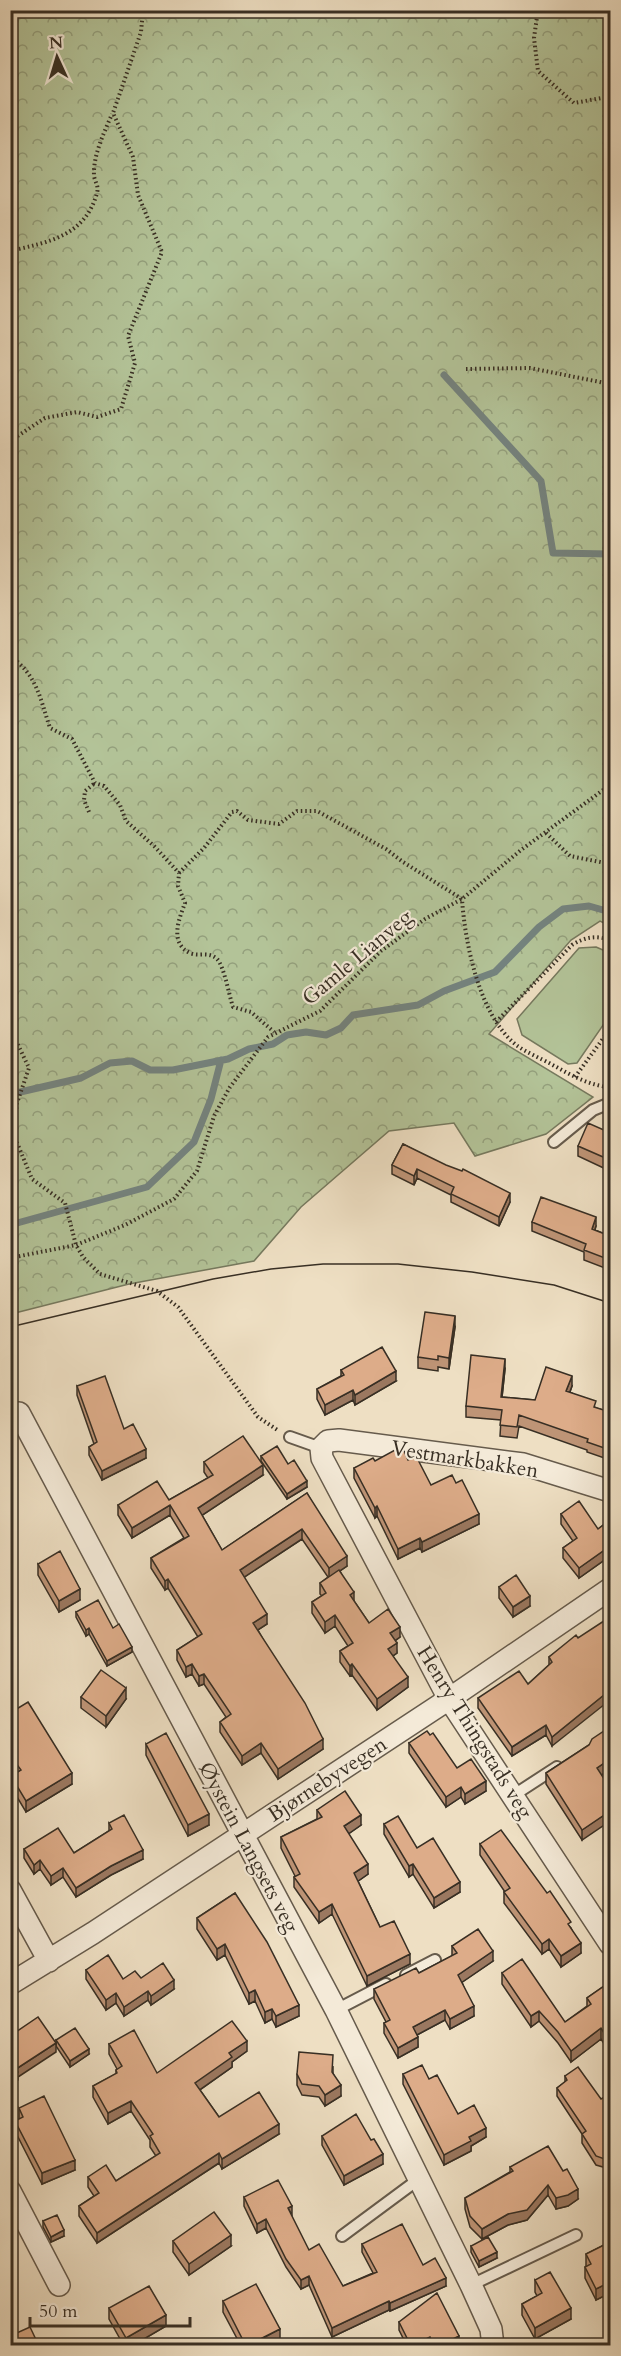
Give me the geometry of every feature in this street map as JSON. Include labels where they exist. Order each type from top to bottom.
[{"type":"street","name":"Øystein Langsets veg","points":[[19,1413],[336,2010],[471,2284],[491,2329],[493,2346]]},
{"type":"street","name":"Vestmarkbakken","points":[[321,1448],[328,1441],[339,1440],[522,1464],[610,1491]]},
{"type":"street","name":"Henry Thingstads veg","points":[[321,1448],[322,1458],[449,1699],[610,1944]]},
{"type":"street","name":"Bjørnebyvegen","points":[[10,1984],[49,1961],[449,1699],[610,1589]]},
{"type":"street","points":[[10,1890],[49,1961]]},
{"type":"street","points":[[10,2191],[58,2285]]},
{"type":"lane","points":[[554,1142],[593,1110],[610,1103]]},
{"type":"lane","points":[[290,1437],[321,1448]]},
{"type":"lane","points":[[514,1796],[567,1761]]},
{"type":"lane","points":[[336,2010],[435,1960]]},
{"type":"lane","points":[[342,2236],[420,2179]]},
{"type":"lane","points":[[471,2284],[576,2235]]},
{"type":"path","points":[[10,251],[44,243],[74,231],[87,214],[97,193],[98,186],[94,177],[99,145],[113,113],[141,32],[143,10]]},
{"type":"path","points":[[538,10],[534,38],[538,71],[574,103],[607,97],[610,102]]},
{"type":"path","points":[[10,441],[45,418],[77,412],[97,417],[121,409],[135,363],[128,336],[162,252],[138,195],[133,157],[113,113]]},
{"type":"path","points":[[466,369],[530,368],[610,384]]},
{"type":"path","points":[[10,656],[22,664],[33,678],[50,728],[72,739],[95,783],[104,786],[120,805],[126,821],[179,873]]},
{"type":"path","points":[[89,812],[84,800],[85,791],[95,783]]},
{"type":"path","name":"Gamle Lianveg","points":[[10,1258],[76,1245],[125,1225],[174,1198],[197,1171],[214,1116],[230,1087],[274,1032],[320,1011],[381,951],[425,919],[462,898],[521,850],[610,785]]},
{"type":"path","points":[[274,1032],[251,1012],[233,1007],[219,961],[213,955],[190,953],[178,940],[177,922],[185,903],[178,886],[179,873],[204,848],[232,812],[237,811],[248,820],[279,824],[297,811],[317,811],[386,849],[462,898],[470,957],[496,1022],[516,1045],[586,1082],[610,1087]]},
{"type":"path","points":[[546,833],[570,856],[610,864]]},
{"type":"path","points":[[496,1022],[572,945],[583,938],[601,937],[610,940]]},
{"type":"path","points":[[10,1028],[29,1068],[17,1102],[13,1132],[32,1179],[65,1203],[76,1245],[83,1257],[100,1274],[157,1291],[178,1308],[258,1417],[290,1437]]},
{"type":"path","points":[[575,1077],[610,1029]]},
{"type":"path","points":[[604,1039],[610,1044]]},
{"type":"green space","points":[[11,10],[610,11],[610,926],[600,921],[571,940],[489,1034],[593,1097],[546,1134],[475,1156],[454,1123],[389,1131],[301,1207],[254,1261],[129,1284],[11,1314]]},
{"type":"green space","points":[[596,947],[610,953],[610,1015],[577,1063],[568,1064],[522,1035],[517,1019],[579,948]]},
{"type":"building","points":[[610,1119],[610,1160],[578,1146],[588,1123],[606,1131]]},
{"type":"building","points":[[403,1144],[446,1165],[462,1171],[463,1169],[510,1193],[499,1217],[451,1194],[454,1187],[417,1169],[414,1176],[392,1165]]},
{"type":"building","points":[[541,1197],[596,1217],[592,1229],[610,1236],[610,1260],[584,1250],[586,1244],[532,1222]]},
{"type":"building","points":[[425,1312],[455,1316],[449,1358],[438,1356],[438,1360],[418,1357]]},
{"type":"building","points":[[382,1347],[396,1371],[355,1395],[353,1390],[325,1405],[317,1389],[344,1375],[341,1370]]},
{"type":"building","points":[[471,1355],[505,1359],[501,1397],[535,1400],[546,1367],[572,1376],[566,1391],[596,1401],[594,1407],[610,1412],[610,1450],[587,1442],[588,1439],[519,1415],[517,1427],[500,1425],[502,1410],[466,1406]]},
{"type":"building","points":[[105,1376],[124,1429],[133,1424],[146,1449],[102,1471],[89,1447],[97,1442],[77,1386]]},
{"type":"building","points":[[243,1436],[263,1465],[198,1508],[222,1550],[307,1493],[347,1556],[329,1568],[302,1529],[240,1570],[267,1614],[253,1623],[305,1703],[323,1739],[278,1769],[261,1743],[242,1756],[220,1722],[231,1714],[204,1674],[199,1676],[192,1664],[186,1667],[177,1650],[202,1634],[168,1579],[165,1581],[151,1558],[189,1536],[170,1505],[132,1528],[118,1505],[157,1481],[169,1500],[213,1475],[204,1462]]},
{"type":"building","points":[[277,1446],[288,1464],[294,1460],[307,1481],[287,1494],[261,1456]]},
{"type":"building","points":[[395,1450],[404,1451],[408,1460],[416,1456],[431,1485],[452,1475],[456,1483],[462,1480],[479,1514],[422,1542],[420,1538],[398,1549],[377,1506],[375,1508],[354,1468],[373,1458],[375,1461]]},
{"type":"building","points":[[579,1501],[598,1529],[610,1520],[610,1546],[579,1568],[563,1548],[577,1538],[561,1514]]},
{"type":"building","points":[[60,1551],[80,1589],[59,1601],[38,1564]]},
{"type":"building","points":[[339,1570],[354,1592],[350,1595],[369,1623],[388,1609],[400,1627],[390,1633],[397,1643],[388,1649],[408,1677],[377,1699],[340,1651],[353,1643],[335,1615],[325,1622],[312,1602],[326,1593],[320,1583]]},
{"type":"building","points":[[516,1575],[530,1596],[513,1607],[499,1587]]},
{"type":"building","points":[[10,1576],[16,1586],[10,1590]]},
{"type":"building","points":[[98,1600],[113,1628],[119,1624],[132,1647],[107,1661],[89,1628],[86,1630],[76,1612]]},
{"type":"building","points":[[610,1617],[610,1652],[605,1655],[610,1662],[610,1690],[552,1737],[546,1725],[512,1747],[478,1698],[519,1671],[528,1684],[552,1662],[549,1657],[576,1635],[578,1638]]},
{"type":"building","points":[[101,1670],[126,1688],[106,1716],[81,1697]]},
{"type":"building","points":[[28,1702],[72,1773],[26,1801],[11,1776],[21,1770],[10,1755],[10,1713]]},
{"type":"building","points":[[610,1727],[610,1759],[597,1768],[610,1788],[610,1811],[582,1830],[546,1773],[589,1745],[592,1739]]},
{"type":"building","points":[[427,1731],[430,1735],[433,1733],[457,1768],[471,1759],[486,1781],[465,1794],[461,1787],[446,1797],[409,1743]]},
{"type":"building","points":[[166,1733],[209,1814],[188,1825],[146,1744]]},
{"type":"building","points":[[345,1791],[361,1815],[344,1826],[368,1864],[354,1873],[380,1927],[394,1921],[410,1954],[367,1976],[332,1904],[319,1912],[294,1877],[300,1874],[281,1837],[322,1817],[317,1810]]},
{"type":"building","points":[[124,1815],[143,1850],[111,1866],[76,1888],[63,1868],[51,1876],[40,1860],[34,1865],[24,1849],[58,1828],[74,1853],[112,1829],[109,1823]]},
{"type":"building","points":[[398,1816],[417,1848],[433,1838],[460,1882],[434,1898],[413,1864],[409,1866],[384,1824]]},
{"type":"building","points":[[501,1830],[547,1893],[550,1891],[571,1922],[568,1924],[581,1943],[561,1956],[549,1939],[542,1944],[504,1892],[510,1888],[480,1844]]},
{"type":"building","points":[[235,1893],[267,1942],[299,2005],[276,2016],[272,2009],[265,2012],[255,1990],[249,1993],[225,1944],[217,1949],[197,1918]]},
{"type":"building","points":[[478,1929],[493,1951],[458,1975],[474,2006],[450,2019],[445,2010],[413,2027],[418,2037],[398,2048],[384,2023],[390,2020],[374,1989],[416,1968],[419,1973],[457,1953],[452,1946]]},
{"type":"building","points":[[108,1955],[123,1979],[135,1971],[141,1978],[163,1963],[174,1980],[151,1996],[148,1991],[124,2007],[116,1993],[106,2000],[86,1970]]},
{"type":"building","points":[[522,1959],[565,2022],[591,2004],[587,1998],[610,1982],[610,2043],[601,2028],[571,2051],[539,2011],[531,2016],[502,1973]]},
{"type":"building","points":[[38,2017],[56,2043],[16,2069],[18,2072],[10,2078],[10,2036]]},
{"type":"building","points":[[232,2021],[247,2041],[229,2053],[232,2057],[195,2083],[219,2117],[259,2092],[279,2124],[222,2159],[219,2153],[97,2233],[79,2206],[99,2193],[88,2177],[106,2165],[116,2181],[160,2153],[150,2136],[153,2134],[131,2101],[108,2113],[93,2086],[117,2073],[116,2070],[122,2066],[109,2044],[134,2030],[157,2073]]},
{"type":"building","points":[[75,2028],[89,2049],[70,2061],[56,2040]]},
{"type":"building","points":[[299,2052],[333,2055],[332,2072],[341,2085],[325,2095],[319,2086],[302,2084],[297,2074]]},
{"type":"building","points":[[422,2065],[429,2079],[437,2075],[458,2114],[474,2105],[486,2128],[469,2137],[471,2141],[444,2155],[403,2074]]},
{"type":"building","points":[[578,2067],[601,2099],[608,2095],[610,2099],[610,2161],[596,2156],[582,2134],[586,2131],[557,2088],[567,2080],[565,2076]]},
{"type":"building","points":[[44,2096],[75,2160],[42,2173],[15,2121],[23,2117],[19,2108]]},
{"type":"building","points":[[356,2114],[371,2140],[374,2139],[383,2154],[344,2176],[322,2136]]},
{"type":"building","points":[[548,2146],[563,2171],[567,2169],[578,2189],[556,2198],[548,2185],[527,2210],[508,2214],[482,2229],[470,2216],[465,2198],[513,2171],[510,2167]]},
{"type":"building","points":[[278,2180],[292,2206],[288,2208],[309,2250],[319,2244],[343,2286],[377,2272],[362,2244],[402,2224],[423,2265],[435,2258],[446,2278],[390,2303],[389,2301],[332,2328],[309,2276],[301,2280],[286,2259],[266,2219],[257,2224],[244,2197]]},
{"type":"building","points":[[214,2212],[231,2235],[189,2264],[173,2241]]},
{"type":"building","points":[[57,2215],[64,2230],[51,2237],[43,2221]]},
{"type":"building","points":[[488,2237],[497,2252],[479,2261],[471,2246]]},
{"type":"building","points":[[610,2242],[610,2282],[596,2289],[585,2267],[591,2264],[586,2254]]},
{"type":"building","points":[[550,2272],[571,2308],[535,2328],[522,2304],[542,2293],[535,2280]]},
{"type":"building","points":[[256,2284],[280,2329],[246,2346],[223,2301]]},
{"type":"building","points":[[149,2286],[166,2315],[126,2338],[109,2308]]},
{"type":"building","points":[[437,2293],[459,2336],[439,2346],[434,2346],[430,2337],[411,2346],[399,2322]]},
{"type":"building","points":[[30,2327],[39,2346],[10,2346],[10,2336]]},
{"type":"waterway","points":[[444,375],[541,481],[553,553],[610,554]]},
{"type":"waterway","points":[[10,1085],[16,1093],[81,1078],[110,1063],[132,1061],[150,1070],[173,1070],[228,1059],[249,1049],[273,1044],[287,1035],[306,1032],[326,1035],[341,1028],[353,1015],[418,1005],[444,991],[495,972],[539,927],[563,909],[589,906],[610,912]]},
{"type":"waterway","points":[[10,1225],[147,1187],[194,1142],[211,1099],[221,1060]]},
{"type":"tram line","points":[[10,1327],[213,1279],[271,1269],[323,1264],[398,1264],[472,1272],[554,1285],[610,1303]]}]
